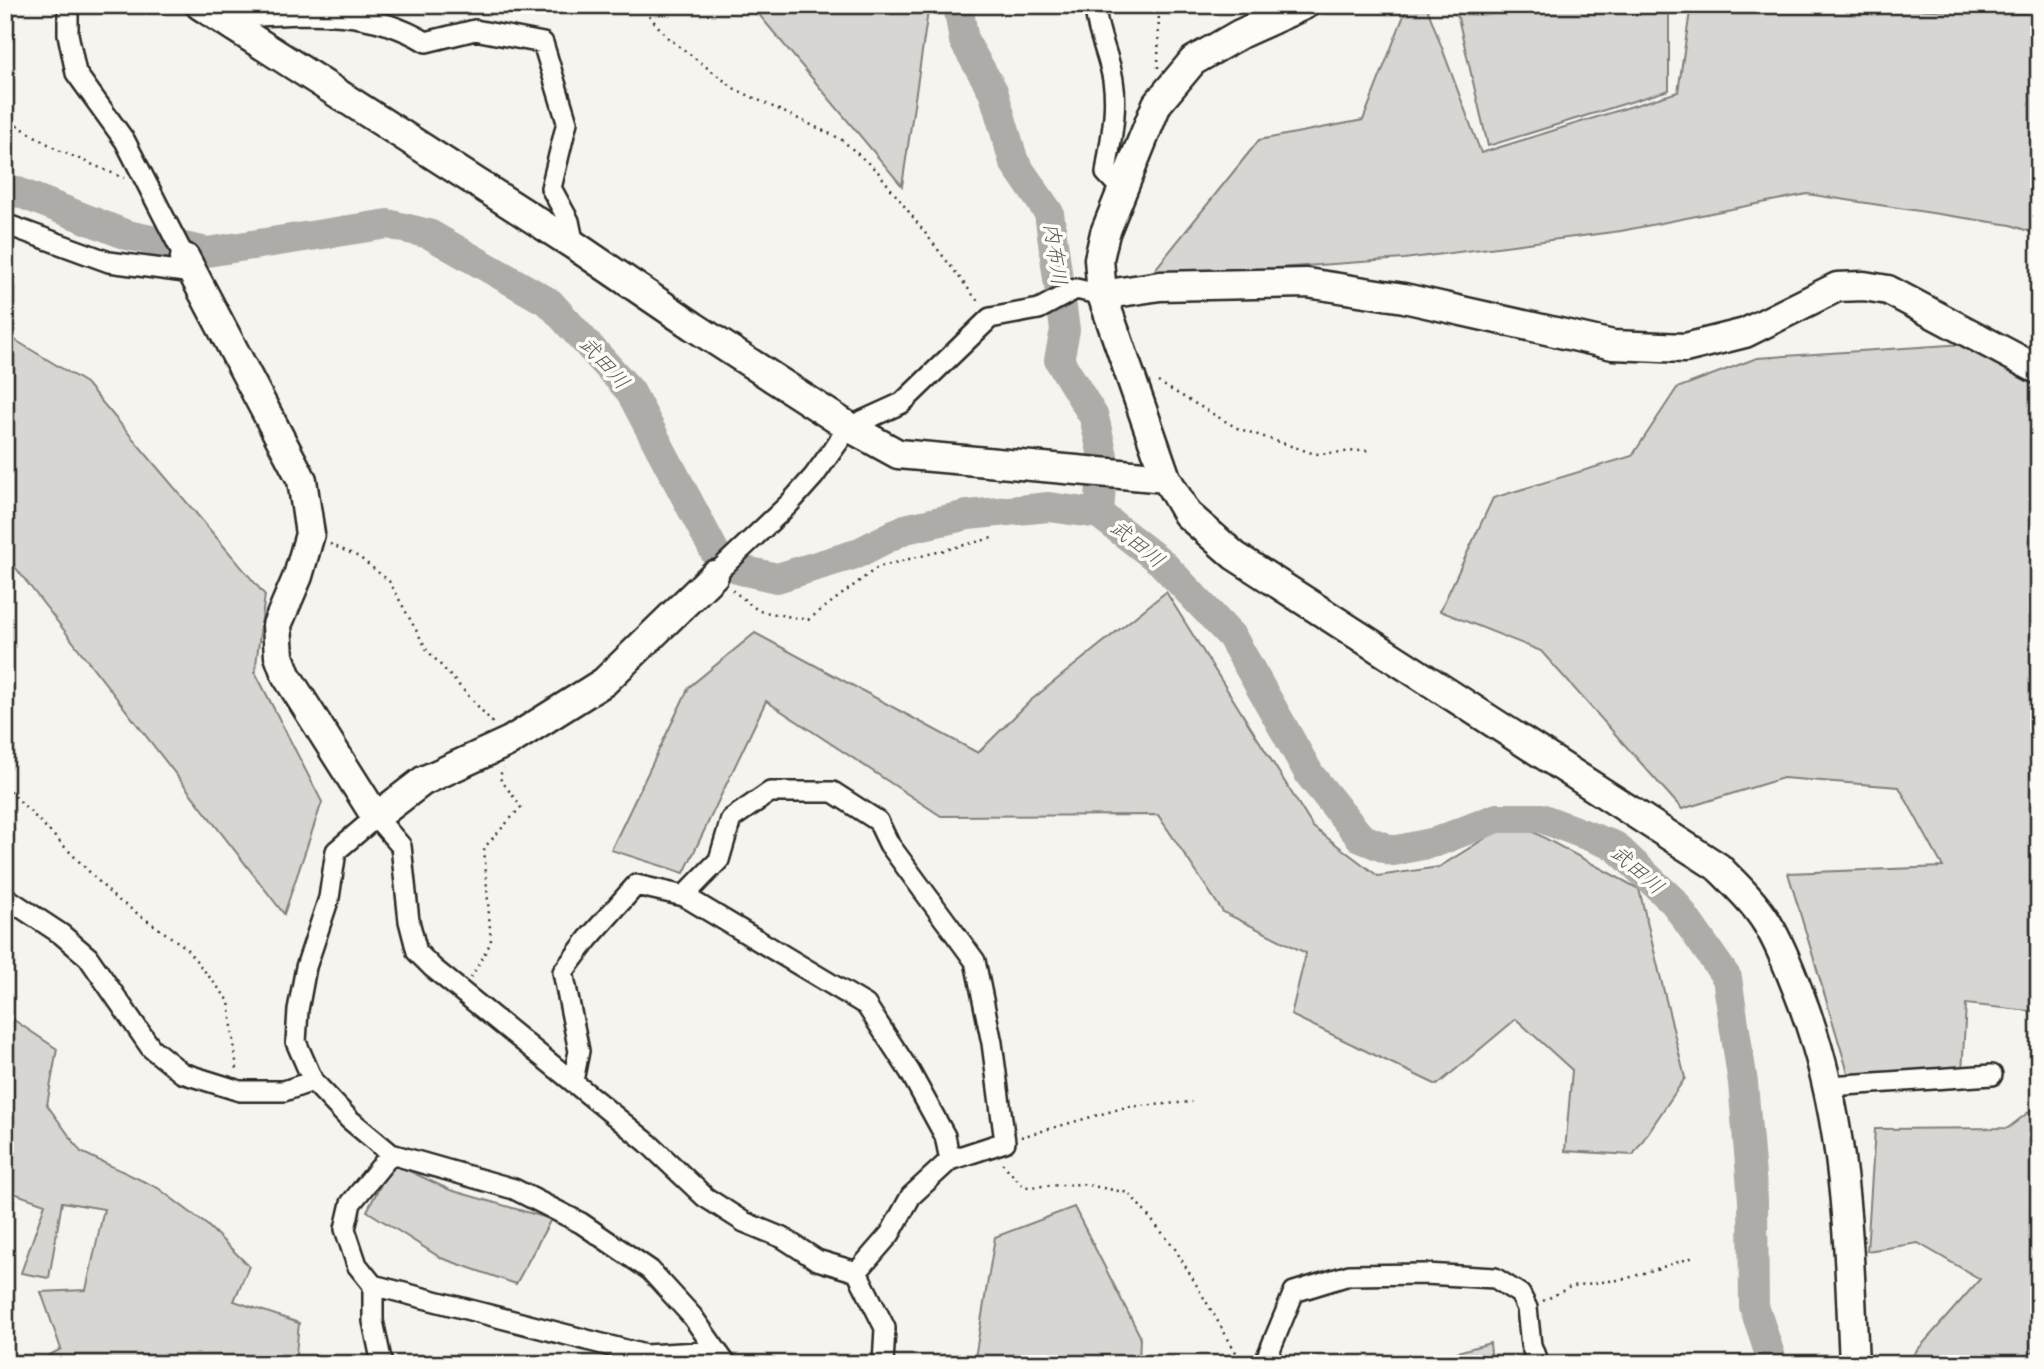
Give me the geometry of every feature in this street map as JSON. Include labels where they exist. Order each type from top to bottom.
[{"type":"street","points":[[68,5],[68,34],[76,73],[125,141],[302,480],[310,534],[298,576],[277,625],[279,656],[286,675],[376,817],[401,846],[409,921],[417,953],[462,993],[648,1143],[705,1197],[744,1222],[782,1238],[817,1260],[857,1272],[885,1328],[883,1364]]},
{"type":"street","points":[[1095,5],[1096,25],[1114,80],[1114,119],[1106,173],[1122,190]]},
{"type":"street","points":[[1304,5],[1240,34],[1193,61],[1157,104],[1105,233],[1089,292],[1157,476],[1187,514],[1235,556],[1718,866],[1766,922],[1783,954],[1806,1012],[1830,1086],[1848,1229],[1854,1364]]},
{"type":"street","points":[[211,12],[349,14],[402,27],[426,42],[475,30],[543,43],[568,122],[551,188],[569,221],[573,245]]},
{"type":"street","points":[[211,12],[849,427],[898,454],[1157,476]]},
{"type":"street","points":[[5,224],[109,262],[189,266]]},
{"type":"street","points":[[721,1357],[692,1316],[650,1270],[581,1223],[514,1189],[391,1154],[349,1119],[313,1081],[296,1042],[306,967],[329,898],[336,851],[423,781],[510,741],[604,682],[754,534],[774,520],[814,476],[849,427],[902,403],[990,318],[1039,309],[1089,292],[1160,286],[1307,283],[1405,298],[1613,345],[1685,348],[1745,333],[1837,287],[1864,286],[1888,290],[2039,370]]},
{"type":"street","points":[[684,896],[719,860],[732,819],[770,792],[833,792],[878,821],[889,844],[975,961],[992,1043],[996,1145],[950,1160],[911,1196],[890,1234],[857,1272]]},
{"type":"street","points":[[573,1081],[579,1051],[563,972],[636,885],[684,896],[866,1005],[910,1072],[944,1136],[950,1160]]},
{"type":"street","points":[[5,897],[61,934],[88,957],[162,1059],[182,1073],[240,1091],[284,1091],[313,1081]]},
{"type":"street","points":[[1830,1086],[1992,1075]]},
{"type":"street","points":[[391,1154],[351,1203],[345,1229],[357,1265],[373,1285],[645,1355],[721,1357]]},
{"type":"street","points":[[1260,1362],[1294,1292],[1349,1275],[1425,1274],[1495,1278],[1520,1294],[1527,1308],[1531,1345],[1538,1364]]},
{"type":"street","points":[[373,1285],[373,1321],[382,1364]]},
{"type":"path","points":[[640,5],[667,37],[735,89],[841,139],[878,172],[990,318]]},
{"type":"path","points":[[1157,104],[1159,5]]},
{"type":"path","points":[[5,118],[104,172],[147,185]]},
{"type":"path","points":[[1152,375],[1161,386],[1237,428],[1315,454],[1371,450]]},
{"type":"path","points":[[310,534],[359,557],[389,581],[427,650],[468,699],[516,747],[499,777],[522,807],[484,848],[491,942],[462,993]]},
{"type":"path","points":[[713,575],[759,611],[808,620],[878,567],[996,537]]},
{"type":"path","points":[[5,786],[114,897],[185,947],[229,1001],[240,1091]]},
{"type":"path","points":[[1192,1102],[1126,1107],[996,1145],[1024,1187],[1082,1184],[1129,1193],[1174,1247],[1237,1354],[1260,1362]]},
{"type":"path","points":[[1527,1308],[1572,1286],[1625,1279],[1694,1257]]},
{"type":"shaded area","points":[[751,5],[929,5],[902,186]]},
{"type":"shaded area","points":[[1408,5],[1426,5],[1481,153],[1678,92],[1691,5],[1891,5],[1907,9],[2039,14],[2039,235],[2011,225],[1807,194],[1621,231],[1404,259],[1149,277],[1259,140],[1363,120]]},
{"type":"shaded area","points":[[1455,5],[1669,5],[1669,90],[1488,146]]},
{"type":"shaded area","points":[[5,334],[86,383],[265,595],[255,672],[322,802],[284,914],[5,554]]},
{"type":"shaded area","points":[[1964,344],[2039,380],[2039,1012],[1966,1004],[1962,1073],[1849,1076],[1788,873],[1943,867],[1899,787],[1783,778],[1682,809],[1541,651],[1440,611],[1493,498],[1632,456],[1677,388],[1757,358]]},
{"type":"shaded area","points":[[1166,592],[1313,827],[1378,876],[1439,867],[1513,821],[1639,889],[1685,1078],[1633,1155],[1565,1151],[1572,1070],[1516,1019],[1437,1085],[1291,1015],[1306,953],[1223,912],[1158,815],[941,816],[766,701],[684,873],[611,850],[689,687],[755,633],[978,753],[1030,701]]},
{"type":"shaded area","points":[[5,1014],[57,1049],[47,1105],[81,1152],[158,1188],[207,1225],[249,1266],[234,1301],[299,1323],[295,1364],[33,1364],[61,1349],[41,1292],[86,1290],[104,1209],[62,1202],[49,1278],[21,1273],[45,1204],[5,1190]]},
{"type":"shaded area","points":[[2039,1104],[2039,1348],[2015,1364],[1905,1364],[1980,1279],[1918,1243],[1867,1251],[1875,1129],[2008,1128]]},
{"type":"shaded area","points":[[392,1163],[450,1190],[551,1219],[516,1284],[441,1258],[367,1211]]},
{"type":"shaded area","points":[[1074,1207],[1140,1336],[1139,1364],[974,1364],[995,1237]]},
{"type":"shaded area","points":[[1490,1343],[1492,1364],[1414,1364]]},
{"type":"waterway","name":"内布川","points":[[958,5],[964,41],[993,91],[1014,162],[1049,213],[1065,330],[1059,360],[1094,417],[1103,456],[1099,514]]},
{"type":"waterway","name":"武田川","points":[[5,187],[127,235],[207,252],[388,224],[429,234],[550,303],[630,391],[717,556],[741,570],[777,578],[856,554],[905,529],[968,515],[1049,507],[1099,514],[1161,562],[1232,637],[1310,775],[1361,838],[1393,851],[1436,842],[1497,818],[1541,818],[1615,846],[1674,902],[1727,978],[1743,1083],[1753,1200],[1754,1306],[1773,1364]]}]
